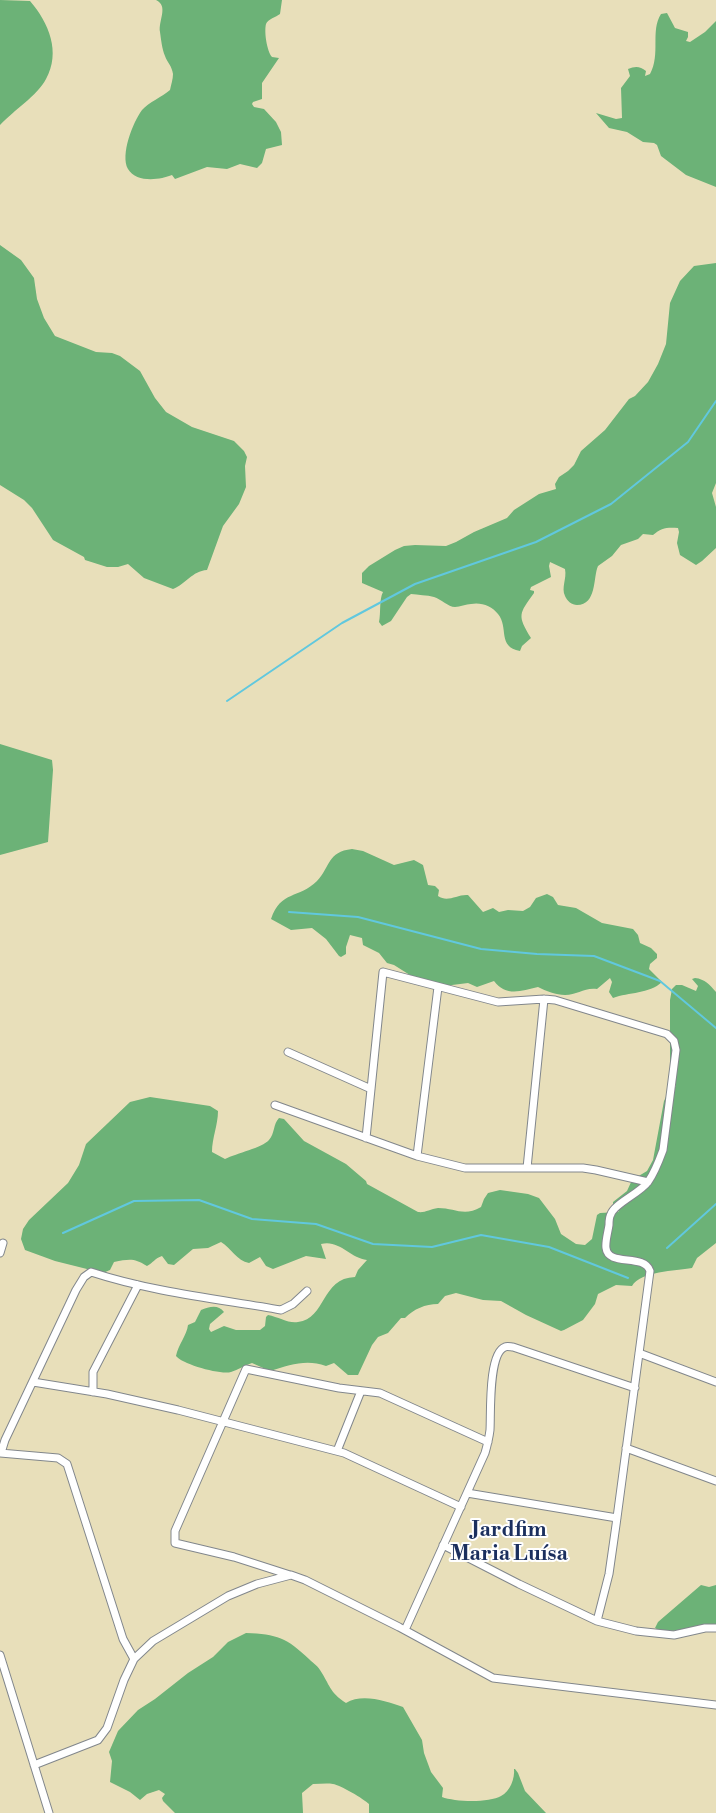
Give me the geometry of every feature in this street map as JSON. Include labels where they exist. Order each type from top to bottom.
[{"type":"street","points":[[366,1138],[383,972],[498,1002],[555,1000],[667,1034],[674,1041],[676,1050],[663,1150],[658,1165],[648,1182],[610,1214],[606,1249],[609,1255],[644,1263],[650,1271],[609,1574],[597,1621]]},
{"type":"street","points":[[417,1156],[438,987]]},
{"type":"street","points":[[527,1168],[544,999]]},
{"type":"street","points":[[288,1052],[371,1089]]},
{"type":"street","points":[[275,1105],[417,1156],[465,1168],[583,1168],[648,1182]]},
{"type":"street","points":[[0,1253],[3,1243]]},
{"type":"street","points":[[134,1659],[123,1639],[67,1464],[58,1458],[1,1453],[5,1440],[84,1276],[91,1272],[114,1280],[138,1285],[282,1310],[293,1304],[307,1291]]},
{"type":"street","points":[[93,1392],[93,1372],[138,1285]]},
{"type":"street","points":[[404,1630],[485,1453],[490,1433],[492,1377],[496,1358],[501,1350],[506,1346],[513,1347],[635,1388]]},
{"type":"street","points":[[639,1353],[716,1382]]},
{"type":"street","points":[[488,1442],[380,1393],[339,1388],[246,1369],[175,1531],[175,1543],[234,1557],[305,1580],[404,1630],[492,1678],[716,1706]]},
{"type":"street","points":[[33,1382],[93,1392],[178,1410],[337,1451],[461,1507]]},
{"type":"street","points":[[337,1451],[361,1391]]},
{"type":"street","points":[[626,1448],[716,1481]]},
{"type":"street","points":[[467,1493],[617,1518]]},
{"type":"street","points":[[443,1545],[597,1621],[636,1630],[674,1635],[705,1628],[716,1628]]},
{"type":"street","points":[[34,1765],[98,1740],[107,1728],[124,1680],[134,1659],[153,1641],[228,1596],[256,1584],[291,1575]]},
{"type":"street","points":[[0,1655],[49,1813]]},
{"type":"green space","points":[[0,0],[30,1],[43,19],[53,48],[50,69],[42,85],[0,125]]},
{"type":"green space","points":[[156,0],[282,0],[280,14],[268,21],[265,27],[266,41],[270,54],[272,57],[279,58],[262,83],[262,99],[252,104],[254,107],[264,109],[276,122],[281,132],[282,145],[266,149],[262,163],[257,168],[240,164],[227,169],[207,167],[175,179],[172,175],[155,179],[137,177],[128,169],[126,163],[127,147],[135,122],[145,107],[170,90],[173,78],[171,66],[164,53],[161,41],[162,6]]},
{"type":"green space","points":[[667,13],[675,28],[688,32],[686,41],[690,42],[705,32],[716,21],[716,187],[686,175],[661,156],[657,145],[654,143],[643,142],[627,132],[609,128],[596,113],[616,119],[622,118],[621,88],[630,76],[628,69],[640,67],[646,71],[645,76],[650,74],[655,59],[656,28],[661,14]]},
{"type":"green space","points":[[0,245],[21,260],[34,278],[37,299],[44,318],[55,336],[96,352],[112,353],[120,356],[140,371],[155,398],[166,412],[192,427],[234,441],[244,451],[247,457],[245,466],[246,487],[239,504],[223,526],[207,570],[193,575],[173,589],[144,578],[128,564],[118,567],[107,567],[85,560],[84,557],[53,540],[32,508],[24,500],[0,485]]},
{"type":"green space","points":[[716,263],[716,483],[712,493],[716,507],[716,548],[696,565],[680,555],[677,543],[678,528],[664,528],[653,535],[643,534],[638,539],[621,545],[612,556],[598,566],[591,596],[583,604],[577,605],[567,600],[565,596],[565,569],[550,562],[551,577],[531,587],[530,590],[534,591],[534,593],[523,610],[523,624],[531,638],[522,646],[520,651],[508,645],[498,614],[493,609],[482,604],[452,607],[434,597],[411,594],[391,621],[382,626],[379,622],[383,592],[362,583],[362,573],[369,566],[404,546],[446,546],[456,542],[507,518],[514,510],[539,494],[556,489],[555,484],[559,477],[574,465],[581,451],[605,430],[629,399],[635,396],[648,382],[666,344],[670,303],[680,281],[694,266]]},
{"type":"green space","points":[[0,744],[52,760],[53,770],[48,842],[0,855]]},
{"type":"green space","points":[[352,849],[363,851],[394,865],[414,860],[423,865],[428,885],[435,886],[439,890],[438,896],[445,899],[468,895],[483,912],[493,908],[499,912],[508,910],[523,911],[530,907],[536,898],[547,894],[553,897],[558,905],[576,908],[602,923],[633,929],[638,935],[640,943],[651,948],[657,954],[657,958],[650,964],[649,969],[662,982],[645,991],[613,998],[609,992],[612,982],[610,978],[597,989],[565,995],[538,987],[520,991],[509,991],[494,981],[477,987],[468,983],[444,986],[413,977],[394,965],[387,963],[379,953],[363,945],[362,938],[350,935],[346,954],[341,957],[326,939],[312,928],[291,930],[271,919],[280,903],[310,887],[317,881],[334,856]]},
{"type":"green space","points":[[692,979],[704,981],[716,992],[716,1243],[697,1258],[692,1268],[650,1275],[636,1281],[632,1286],[616,1285],[598,1294],[595,1304],[583,1320],[564,1330],[561,1331],[526,1315],[501,1301],[483,1300],[456,1293],[445,1296],[438,1304],[420,1308],[405,1318],[401,1318],[388,1333],[378,1337],[372,1345],[358,1375],[348,1375],[334,1363],[326,1366],[305,1363],[270,1371],[252,1363],[231,1372],[219,1372],[193,1365],[176,1356],[188,1325],[195,1322],[201,1310],[216,1307],[224,1312],[210,1324],[209,1329],[211,1332],[224,1326],[236,1330],[260,1330],[265,1326],[268,1315],[287,1321],[298,1322],[314,1314],[329,1291],[344,1279],[355,1277],[358,1270],[367,1260],[355,1256],[339,1246],[327,1243],[321,1244],[326,1259],[306,1256],[273,1269],[266,1266],[260,1257],[249,1263],[245,1262],[221,1242],[208,1248],[193,1249],[174,1265],[168,1264],[162,1256],[147,1266],[135,1260],[124,1260],[114,1262],[110,1270],[103,1273],[55,1261],[25,1250],[21,1239],[23,1229],[29,1220],[68,1183],[79,1165],[86,1144],[130,1102],[150,1097],[210,1106],[218,1111],[212,1152],[225,1159],[266,1143],[271,1137],[277,1120],[279,1118],[284,1119],[304,1141],[346,1164],[367,1184],[418,1212],[438,1208],[464,1212],[475,1210],[481,1207],[488,1193],[500,1190],[528,1194],[539,1198],[555,1219],[561,1234],[576,1244],[585,1245],[592,1239],[597,1215],[600,1213],[619,1212],[613,1206],[613,1202],[627,1191],[632,1180],[647,1171],[653,1160],[664,1101],[668,1093],[676,1086],[670,1074],[670,1000],[672,989],[676,985],[682,985],[696,991],[698,986]]},
{"type":"green space","points":[[701,1585],[709,1587],[716,1585],[716,1624],[675,1631],[655,1628],[658,1622]]},
{"type":"green space","points":[[246,1633],[274,1636],[294,1646],[318,1667],[333,1692],[346,1703],[352,1700],[367,1698],[382,1700],[403,1707],[422,1740],[424,1753],[431,1772],[443,1788],[442,1797],[472,1801],[496,1798],[504,1794],[509,1788],[515,1769],[525,1791],[546,1813],[369,1813],[369,1804],[352,1792],[333,1784],[313,1784],[302,1793],[303,1813],[175,1813],[163,1801],[162,1798],[165,1794],[159,1790],[147,1794],[140,1800],[130,1792],[110,1782],[112,1761],[109,1752],[118,1731],[138,1710],[213,1657],[228,1642]]},
{"type":"waterway","points":[[227,701],[342,623],[415,584],[536,542],[611,504],[688,442],[716,401]]},
{"type":"waterway","points":[[289,912],[358,917],[481,949],[537,954],[594,956],[660,981],[716,1028]]},
{"type":"waterway","points":[[63,1233],[134,1201],[199,1200],[252,1219],[316,1224],[373,1244],[432,1247],[481,1235],[549,1247],[628,1278]]},
{"type":"waterway","points":[[667,1248],[716,1204]]},
{"type":"district","name":"Jardfim Maria Luísa","points":[[509,1543]]}]
